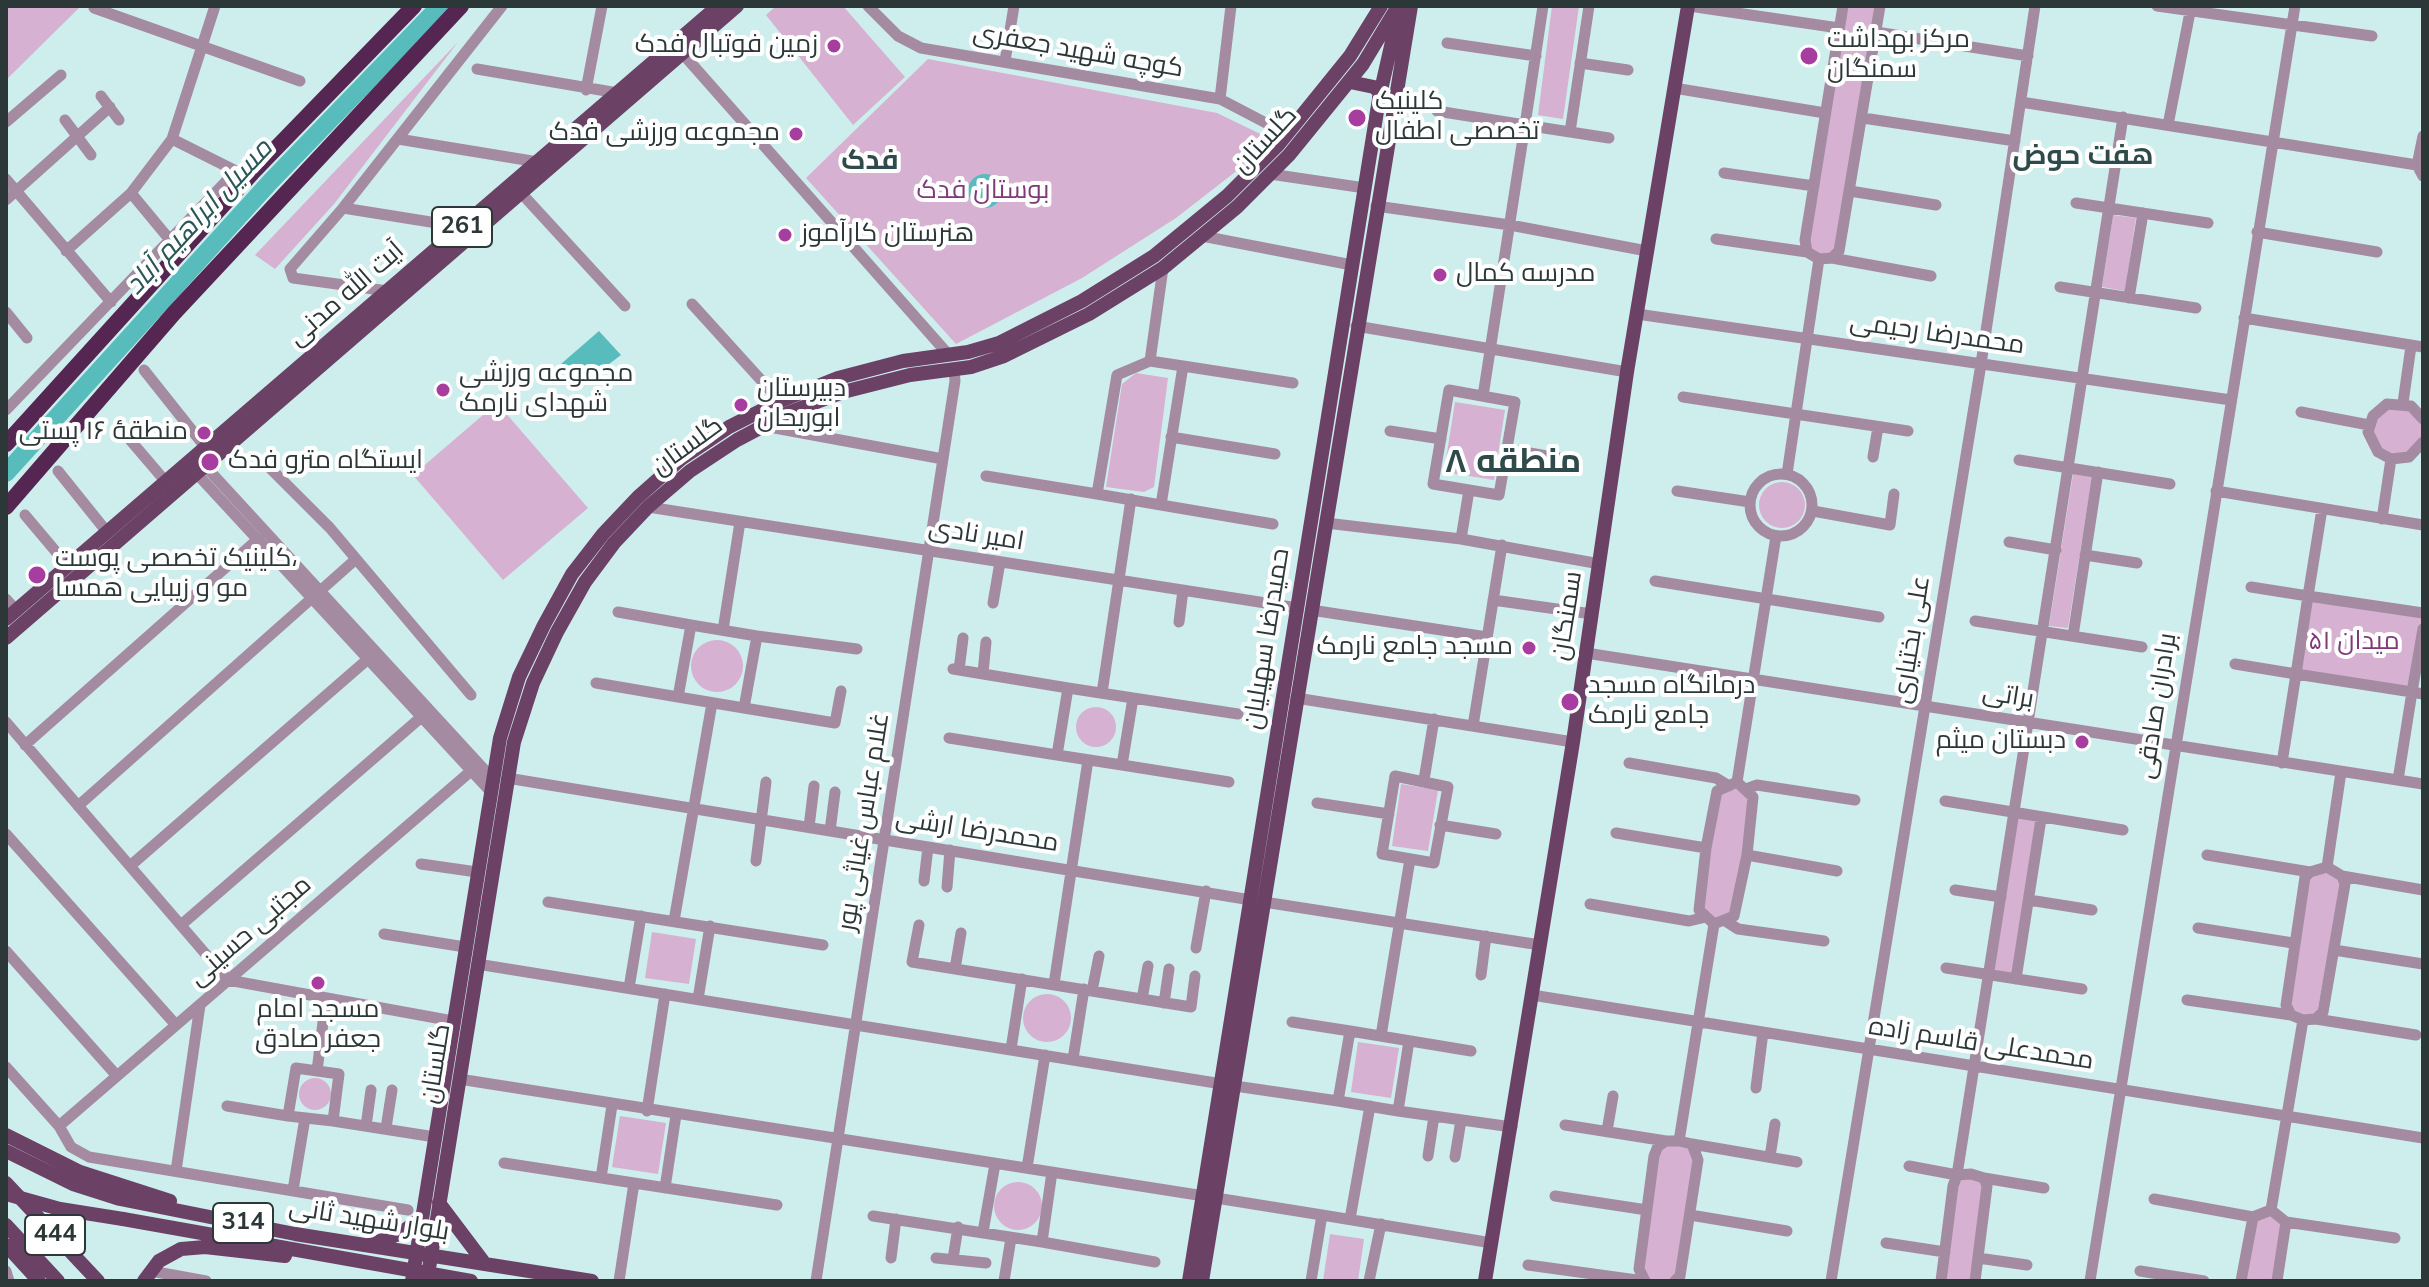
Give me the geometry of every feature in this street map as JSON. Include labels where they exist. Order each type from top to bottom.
[{"type":"highway","points":[[6,444],[252,173],[414,6]]},
{"type":"highway","points":[[6,507],[174,313],[461,6]]},
{"type":"main road","name":"آیت الله مدنی","points":[[679,49],[718,6]]},
{"type":"main road","name":"آیت الله مدنی","points":[[6,638],[112,538],[462,227],[618,93],[737,6]]},
{"type":"main road","name":"گلستان","points":[[424,1254],[439,1203],[477,964],[500,738],[519,677],[572,574],[603,534],[638,497],[681,459],[729,427],[780,401],[838,378],[903,361],[968,352],[999,343],[1154,256],[1227,196],[1287,134],[1350,56],[1381,6]]},
{"type":"main road","name":"گلستان","points":[[424,1254],[415,1214],[435,1137],[477,872],[497,782],[533,683],[585,582],[648,507],[690,471],[764,426],[843,392],[910,375],[954,370],[1004,356],[1089,314],[1163,268],[1270,174],[1350,82],[1399,6]]},
{"type":"main road","name":"حمیدرضا سهیلیان","points":[[1372,189],[1379,99],[1399,6]]},
{"type":"main road","name":"حمیدرضا سهیلیان","points":[[1202,1281],[1210,1197],[1349,325],[1372,189],[1411,6]]},
{"type":"main road","name":"سمنگان","points":[[1485,1281],[1573,742],[1627,372],[1689,6]]},
{"type":"main road","name":"261","points":[[199,462],[523,195],[679,49]]},
{"type":"main road","points":[[1350,82],[1374,87],[1380,92],[1379,99]]},
{"type":"main road","points":[[947,353],[954,370]]},
{"type":"main road","name":"آیت الله مدنی","points":[[9,609],[112,538],[166,482],[199,462]]},
{"type":"main road","points":[[6,1135],[80,1172],[239,1222]]},
{"type":"main road","name":"بلوار شهید ثانی","points":[[6,1151],[73,1184],[120,1199],[367,1245],[592,1281]]},
{"type":"main road","name":"بلوار شهید ثانی","points":[[8,1188],[60,1209],[353,1259],[420,1276],[471,1281]]},
{"type":"main road","name":"444","points":[[8,1188],[98,1281]]},
{"type":"main road","name":"حمیدرضا سهیلیان","points":[[1189,1281],[1210,1197]]},
{"type":"main road","points":[[439,1203],[485,1264]]},
{"type":"main road","points":[[367,1245],[399,1234],[415,1214]]},
{"type":"main road","name":"444","points":[[6,1225],[57,1281]]},
{"type":"main road","points":[[6,1245],[35,1281]]},
{"type":"main road","points":[[148,1276],[159,1261],[181,1249],[205,1247],[299,1258],[353,1259]]},
{"type":"main road","points":[[420,1276],[424,1254]]},
{"type":"street","points":[[66,251],[131,193],[172,139],[215,6]]},
{"type":"street","points":[[388,291],[291,274],[290,269],[343,208],[502,6]]},
{"type":"street","points":[[586,90],[602,6]]},
{"type":"street","name":"کوچه شهید جعفری","points":[[868,6],[909,44],[1220,99],[1287,134]]},
{"type":"street","points":[[1005,61],[1014,6]]},
{"type":"street","points":[[1220,99],[1231,6]]},
{"type":"street","points":[[1483,396],[1543,6]]},
{"type":"street","points":[[1570,132],[1589,6]]},
{"type":"street","points":[[1689,6],[1839,28]]},
{"type":"street","points":[[1807,252],[1805,240],[1843,6]]},
{"type":"street","points":[[1825,258],[1839,251],[1880,6]]},
{"type":"street","name":"علی بختیاری","points":[[1831,1281],[1981,364],[2035,6]]},
{"type":"street","points":[[2157,6],[2372,36]]},
{"type":"street","name":"برادران صادقی","points":[[2090,1281],[2271,139],[2295,6]]},
{"type":"street","points":[[94,8],[300,81]]},
{"type":"street","points":[[2168,125],[2190,9]]},
{"type":"street","points":[[1876,32],[2028,56]]},
{"type":"street","points":[[1447,43],[1536,56]]},
{"type":"street","points":[[679,49],[947,353]]},
{"type":"street","points":[[1580,63],[1628,70]]},
{"type":"street","points":[[477,69],[586,90],[618,93]]},
{"type":"street","points":[[6,122],[61,75]]},
{"type":"street","points":[[1674,88],[1825,113]]},
{"type":"street","points":[[101,96],[119,120]]},
{"type":"street","points":[[2021,102],[2271,139],[2421,169],[2423,136]]},
{"type":"street","points":[[6,200],[110,107]]},
{"type":"street","points":[[1437,111],[1609,138]]},
{"type":"street","points":[[1941,1281],[2123,117]]},
{"type":"street","points":[[1863,118],[2015,141]]},
{"type":"street","points":[[65,120],[91,155]]},
{"type":"street","points":[[6,410],[236,171],[172,139]]},
{"type":"street","points":[[398,139],[538,162]]},
{"type":"street","points":[[1724,173],[1814,186]]},
{"type":"street","points":[[1270,174],[1372,189]]},
{"type":"street","points":[[6,179],[111,302]]},
{"type":"street","points":[[1850,191],[1936,205]]},
{"type":"street","points":[[131,193],[170,240]]},
{"type":"street","points":[[523,195],[625,306]]},
{"type":"street","points":[[2076,203],[2208,223]]},
{"type":"street","points":[[1369,205],[1510,225],[1647,251]]},
{"type":"street","points":[[343,208],[462,227]]},
{"type":"street","points":[[2129,298],[2143,213]]},
{"type":"street","points":[[2257,232],[2377,252]]},
{"type":"street","points":[[1202,236],[1359,266]]},
{"type":"street","points":[[1716,239],[1807,252],[1825,258],[1931,276]]},
{"type":"street","points":[[1787,474],[1806,338],[1825,258]]},
{"type":"street","points":[[1150,361],[1163,268]]},
{"type":"street","points":[[2060,287],[2196,308]]},
{"type":"street","points":[[692,304],[780,401]]},
{"type":"street","points":[[6,312],[27,338]]},
{"type":"street","name":"محمدرضا رحیمی","points":[[1637,314],[2231,400]]},
{"type":"street","points":[[2244,318],[2417,347],[2403,403]]},
{"type":"street","points":[[1349,325],[1627,372]]},
{"type":"street","points":[[1097,494],[1117,375],[1150,361],[1293,383]]},
{"type":"street","points":[[1161,505],[1183,366]]},
{"type":"street","points":[[144,370],[199,462],[258,539],[318,596],[368,659],[497,782]]},
{"type":"street","name":"غلام عباس غیاثی ‌پور","points":[[816,1281],[955,381],[954,370]]},
{"type":"street","points":[[1449,390],[1483,396],[1515,402],[1499,495],[1433,484],[1449,390]]},
{"type":"street","points":[[1683,397],[1908,431]]},
{"type":"street","points":[[2423,419],[2418,411],[2403,403],[2387,404],[2379,409],[2369,425],[2373,446],[2391,459],[2409,457],[2423,442]]},
{"type":"street","points":[[2301,412],[2369,425]]},
{"type":"street","points":[[764,426],[943,459]]},
{"type":"street","points":[[119,427],[166,482]]},
{"type":"street","points":[[1873,457],[1878,427]]},
{"type":"street","points":[[1390,431],[1441,439]]},
{"type":"street","points":[[1171,437],[1275,454]]},
{"type":"street","points":[[1507,449],[1564,459]]},
{"type":"street","points":[[2382,519],[2391,459]]},
{"type":"street","points":[[2019,460],[2170,484]]},
{"type":"street","points":[[199,462],[426,713],[471,771],[497,782]]},
{"type":"street","points":[[265,463],[356,559],[471,695]]},
{"type":"street","points":[[58,471],[112,538]]},
{"type":"street","points":[[2073,636],[2098,472]]},
{"type":"street","points":[[1787,474],[1804,483],[1813,501],[1813,511],[1809,520],[1795,533],[1776,536],[1767,533],[1754,520],[1750,502],[1752,492],[1767,477],[1787,474]]},
{"type":"street","points":[[986,476],[1273,524]]},
{"type":"street","points":[[1461,539],[1469,490]]},
{"type":"street","points":[[1677,491],[1750,502]]},
{"type":"street","points":[[2216,491],[2423,525]]},
{"type":"street","points":[[1813,511],[1890,525],[1894,494]]},
{"type":"street","points":[[1102,693],[1131,499]]},
{"type":"street","name":"امیر نادی","points":[[648,507],[1487,637]]},
{"type":"street","points":[[2282,763],[2322,509]]},
{"type":"street","points":[[25,515],[68,566]]},
{"type":"street","points":[[723,630],[740,522]]},
{"type":"street","points":[[1319,522],[1502,545],[1600,564]]},
{"type":"street","points":[[1737,786],[1776,536]]},
{"type":"street","points":[[25,745],[258,539]]},
{"type":"street","points":[[2009,542],[2056,550]]},
{"type":"street","points":[[1473,726],[1502,545]]},
{"type":"street","points":[[2085,555],[2137,563]]},
{"type":"street","points":[[78,806],[318,596],[356,559]]},
{"type":"street","points":[[993,603],[1000,562]]},
{"type":"street","points":[[1655,581],[1879,617]]},
{"type":"street","points":[[2251,587],[2423,613]]},
{"type":"street","points":[[1179,622],[1183,590]]},
{"type":"street","points":[[1493,600],[1592,614]]},
{"type":"street","points":[[618,612],[757,636],[857,649]]},
{"type":"street","points":[[1975,621],[2142,647]]},
{"type":"street","points":[[678,697],[691,625]]},
{"type":"street","points":[[2398,780],[2418,693],[2423,629]]},
{"type":"street","points":[[744,708],[757,636]]},
{"type":"street","points":[[963,638],[956,669],[1238,714]]},
{"type":"street","points":[[983,673],[986,642]]},
{"type":"street","name":"براتی","points":[[1586,653],[2423,784]]},
{"type":"street","points":[[130,866],[368,659]]},
{"type":"street","points":[[2235,664],[2418,693]]},
{"type":"street","points":[[596,683],[835,723],[841,691]]},
{"type":"street","points":[[1057,755],[1068,688]]},
{"type":"street","points":[[1290,697],[1573,742]]},
{"type":"street","points":[[1122,765],[1133,698]]},
{"type":"street","points":[[674,921],[712,703]]},
{"type":"street","points":[[181,925],[426,713]]},
{"type":"street","points":[[1424,780],[1434,719]]},
{"type":"street","points":[[6,722],[228,980],[453,1021]]},
{"type":"street","points":[[949,738],[1229,782]]},
{"type":"street","points":[[1054,984],[1088,760]]},
{"type":"street","points":[[1590,904],[1689,921],[1734,916],[1747,855],[1753,797],[1737,786],[1716,778],[1629,763]]},
{"type":"street","name":"مجتبی حسینی","points":[[59,1126],[471,771]]},
{"type":"street","points":[[2327,867],[2341,772]]},
{"type":"street","points":[[1395,776],[1424,780],[1448,787],[1434,863],[1382,854],[1395,776]]},
{"type":"street","name":"محمدرضا ارشی","points":[[497,782],[694,809],[1540,945]]},
{"type":"street","points":[[756,861],[766,782]]},
{"type":"street","points":[[1824,941],[1738,929],[1699,910],[1717,791],[1757,785],[1855,800]]},
{"type":"street","points":[[809,827],[814,786]]},
{"type":"street","points":[[830,831],[835,792]]},
{"type":"street","points":[[1945,801],[2123,830]]},
{"type":"street","points":[[1317,803],[1389,814]]},
{"type":"street","points":[[2016,979],[2041,819]]},
{"type":"street","points":[[1440,825],[1496,834]]},
{"type":"street","points":[[1616,833],[1706,848]]},
{"type":"street","points":[[6,834],[176,1025]]},
{"type":"street","points":[[924,881],[928,847]]},
{"type":"street","points":[[947,887],[950,850]]},
{"type":"street","points":[[1747,855],[1837,871]]},
{"type":"street","points":[[2207,855],[2310,872],[2327,867],[2342,876],[2423,890]]},
{"type":"street","points":[[1381,1036],[1410,859]]},
{"type":"street","points":[[421,864],[477,872]]},
{"type":"street","points":[[2271,1210],[2288,1117],[2297,1017],[2286,1005],[2293,943],[2305,877],[2310,872]]},
{"type":"street","points":[[2316,1019],[2323,1012],[2345,884],[2342,876]]},
{"type":"street","points":[[1955,890],[2001,897]]},
{"type":"street","points":[[1196,948],[1206,891]]},
{"type":"street","points":[[2029,900],[2092,910]]},
{"type":"street","points":[[548,902],[823,945]]},
{"type":"street","points":[[629,988],[641,916]]},
{"type":"street","points":[[1672,1141],[1699,1022],[1715,920]]},
{"type":"street","points":[[919,925],[912,962],[1191,1007],[1195,976]]},
{"type":"street","points":[[698,999],[710,926]]},
{"type":"street","points":[[2198,928],[2293,943]]},
{"type":"street","points":[[955,969],[961,933]]},
{"type":"street","points":[[384,934],[465,947]]},
{"type":"street","points":[[1481,975],[1486,936]]},
{"type":"street","points":[[2334,950],[2423,964]]},
{"type":"street","points":[[6,951],[117,1076]]},
{"type":"street","points":[[1073,1059],[1099,956]]},
{"type":"street","points":[[477,964],[1228,1085],[1512,1127]]},
{"type":"street","points":[[1142,999],[1148,966]]},
{"type":"street","points":[[1946,968],[2082,989]]},
{"type":"street","points":[[1164,1003],[1169,969]]},
{"type":"street","points":[[1011,1049],[1022,979]]},
{"type":"street","points":[[647,1111],[665,994]]},
{"type":"street","name":"محمدعلی قاسم زاده","points":[[1532,995],[2423,1138]]},
{"type":"street","points":[[317,1071],[326,998]]},
{"type":"street","points":[[2187,1000],[2416,1035]]},
{"type":"street","points":[[176,1171],[200,1005]]},
{"type":"street","points":[[1292,1022],[1471,1051]]},
{"type":"street","points":[[1338,1101],[1350,1031]]},
{"type":"street","points":[[1756,1088],[1763,1032]]},
{"type":"street","points":[[1398,1111],[1409,1041]]},
{"type":"street","points":[[1027,1168],[1045,1055]]},
{"type":"street","points":[[6,1067],[59,1126],[71,1147],[89,1157],[293,1190],[415,1214]]},
{"type":"street","points":[[288,1116],[296,1068],[339,1074],[333,1121]]},
{"type":"street","points":[[459,1079],[1492,1243]]},
{"type":"street","points":[[366,1126],[371,1090]]},
{"type":"street","points":[[386,1128],[392,1090]]},
{"type":"street","points":[[1607,1131],[1613,1096]]},
{"type":"street","points":[[601,1178],[612,1105]]},
{"type":"street","points":[[227,1106],[435,1137]]},
{"type":"street","points":[[1350,1219],[1370,1106]]},
{"type":"street","points":[[665,1188],[676,1115]]},
{"type":"street","points":[[1428,1156],[1434,1116]]},
{"type":"street","points":[[293,1190],[305,1118]]},
{"type":"street","points":[[1455,1157],[1461,1120]]},
{"type":"street","points":[[1770,1157],[1775,1124]]},
{"type":"street","points":[[1565,1125],[1797,1162]]},
{"type":"street","points":[[1528,1265],[1591,1277],[1644,1281],[1639,1269],[1654,1156],[1658,1146],[1672,1141]]},
{"type":"street","points":[[1675,1281],[1680,1276],[1698,1160],[1692,1144]]},
{"type":"street","points":[[504,1163],[777,1205]]},
{"type":"street","points":[[983,1232],[995,1164]]},
{"type":"street","points":[[1909,1166],[2044,1188]]},
{"type":"street","points":[[1042,1242],[1052,1172]]},
{"type":"street","points":[[1975,1281],[1987,1193],[1984,1178]]},
{"type":"street","points":[[619,1281],[634,1183]]},
{"type":"street","points":[[1555,1196],[1647,1210]]},
{"type":"street","points":[[2154,1199],[2253,1217],[2271,1210]]},
{"type":"street","points":[[2271,1210],[2286,1222],[2395,1238]]},
{"type":"street","points":[[1311,1281],[1322,1215]]},
{"type":"street","points":[[1690,1215],[1787,1231]]},
{"type":"street","points":[[873,1216],[958,1227],[1155,1262]]},
{"type":"street","points":[[2241,1281],[2253,1217]]},
{"type":"street","points":[[891,1258],[896,1219]]},
{"type":"street","points":[[2277,1281],[2286,1222]]},
{"type":"street","points":[[1369,1281],[1381,1224]]},
{"type":"street","points":[[953,1259],[958,1227]]},
{"type":"street","points":[[1004,1281],[1011,1238]]},
{"type":"street","points":[[1886,1243],[1945,1252]]},
{"type":"street","points":[[936,1258],[986,1263]]},
{"type":"street","points":[[1978,1258],[2027,1265]]},
{"type":"street","points":[[6,1271],[9,1281]]},
{"type":"street","points":[[2140,1271],[2204,1281]]},
{"type":"street","points":[[148,1276],[206,1281]]},
{"type":"green space","points":[[6,6],[81,6],[6,80]]},
{"type":"green space","name":"زمین فوتبال فدک","points":[[776,6],[843,6],[905,77],[853,125],[766,15]]},
{"type":"green space","points":[[1552,6],[1579,6],[1563,119],[1538,115]]},
{"type":"green space","points":[[1843,6],[1880,6],[1839,251],[1831,258],[1807,252]]},
{"type":"green space","points":[[458,42],[334,204],[275,269],[255,255]]},
{"type":"green space","name":"بوستان فدک","points":[[928,59],[1217,113],[1275,141],[1176,218],[1082,278],[956,344],[806,178]]},
{"type":"green space","points":[[2113,215],[2136,218],[2125,291],[2102,287]]},
{"type":"green space","points":[[1136,373],[1168,378],[1154,487],[1144,492],[1106,487],[1122,384]]},
{"type":"green space","points":[[1455,402],[1505,410],[1494,480],[1444,472]]},
{"type":"green space","points":[[2395,402],[2423,417],[2423,443],[2400,460],[2373,446],[2373,416]]},
{"type":"green space","points":[[497,403],[588,508],[503,580],[413,475]]},
{"type":"green space","points":[[2073,474],[2092,477],[2068,628],[2049,626]]},
{"type":"green space","points":[[1782,482],[1791,483],[1798,489],[1804,496],[1804,514],[1798,521],[1791,527],[1782,528],[1773,527],[1766,521],[1760,514],[1759,505],[1760,496],[1766,489],[1773,483]]},
{"type":"green space","name":"میدان ۵۱","points":[[2308,596],[2423,613],[2412,692],[2296,674]]},
{"type":"green space","points":[[717,640],[735,648],[743,666],[735,684],[717,692],[699,684],[691,666],[699,648]]},
{"type":"green space","points":[[1096,707],[1110,713],[1116,727],[1110,741],[1096,747],[1082,741],[1076,727],[1082,713]]},
{"type":"green space","points":[[1737,782],[1753,797],[1734,916],[1714,924],[1699,910],[1717,791]]},
{"type":"green space","points":[[1401,784],[1438,790],[1428,851],[1392,846]]},
{"type":"green space","points":[[2014,814],[2041,819],[2016,979],[1989,975]]},
{"type":"green space","points":[[2318,868],[2342,876],[2316,1019],[2291,1015],[2293,943],[2305,877]]},
{"type":"green space","points":[[652,932],[696,939],[689,984],[645,978]]},
{"type":"green space","points":[[1047,994],[1064,1001],[1071,1018],[1064,1035],[1047,1042],[1030,1035],[1023,1018],[1030,1001]]},
{"type":"green space","points":[[1358,1042],[1399,1048],[1391,1098],[1351,1092]]},
{"type":"green space","points":[[315,1078],[327,1082],[331,1094],[327,1106],[315,1110],[303,1106],[299,1094],[303,1082]]},
{"type":"green space","points":[[620,1116],[666,1123],[658,1174],[612,1167]]},
{"type":"green space","points":[[1666,1141],[1697,1151],[1675,1281],[1645,1281],[1639,1269],[1654,1156]]},
{"type":"green space","points":[[1957,1175],[1984,1178],[1975,1281],[1941,1281]]},
{"type":"green space","points":[[1018,1182],[1035,1189],[1042,1206],[1035,1223],[1018,1230],[1001,1223],[994,1206],[1001,1189]]},
{"type":"green space","points":[[2260,1212],[2281,1216],[2277,1281],[2241,1281],[2249,1231]]},
{"type":"green space","points":[[1330,1234],[1364,1239],[1358,1281],[1323,1281]]},
{"type":"water","points":[[985,174],[997,179],[1002,191],[997,203],[985,208],[973,203],[968,191],[973,179]]},
{"type":"water","points":[[599,331],[621,355],[579,387],[561,364]]},
{"type":"waterway","name":"مسیل ابراهیم آباد","points":[[6,473],[271,181],[440,6]]},
{"type":"place","name":"زمین فوتبال فدک","points":[[834,46]]},
{"type":"place","name":"مرکز بهداشت سمنگان","points":[[1809,56]]},
{"type":"place","name":"کلینیک تخصصی اطفال","points":[[1357,118]]},
{"type":"place","name":"مجموعه ورزشی فدک","points":[[796,134]]},
{"type":"place","name":"هنرستان کارآموز","points":[[785,235]]},
{"type":"place","name":"مدرسه کمال","points":[[1440,275]]},
{"type":"place","name":"مجموعه ورزشی شهدای نارمک","points":[[443,390]]},
{"type":"place","name":"دبیرستان ابوریحان","points":[[741,405]]},
{"type":"place","name":"منطقهٔ ۱۶ پستی","points":[[204,433]]},
{"type":"place","name":"ایستگاه مترو فدک","points":[[210,462]]},
{"type":"place","name":"کلینیک تخصصی پوست، مو و زیبایی همسا","points":[[37,575]]},
{"type":"place","name":"مسجد جامع نارمک","points":[[1529,648]]},
{"type":"place","name":"درمانگاه مسجد جامع نارمک","points":[[1570,702]]},
{"type":"place","name":"دبستان میثم","points":[[2082,742]]},
{"type":"place","name":"مسجد امام جعفر صادق","points":[[318,983]]},
{"type":"district","name":"هفت حوض","points":[[2083,157]]},
{"type":"district","name":"فدک","points":[[870,162]]},
{"type":"district","name":"منطقه ۸","points":[[1513,464]]}]
